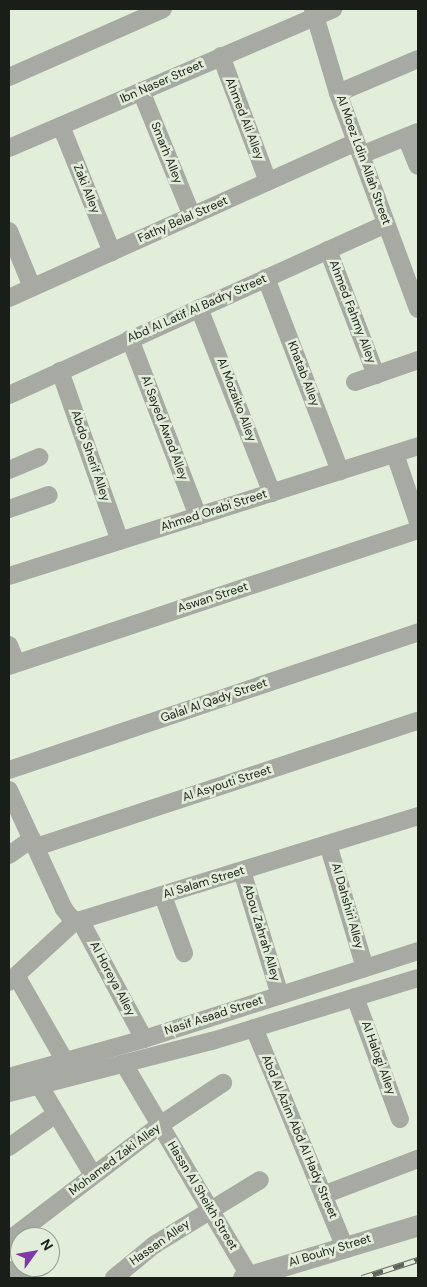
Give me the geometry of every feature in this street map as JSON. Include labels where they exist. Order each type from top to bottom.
[{"type":"street","points":[[9,77],[164,9]]},
{"type":"street","name":"Ibn Naser Street","points":[[9,148],[221,56],[314,12],[334,9]]},
{"type":"street","name":"Al Moez Ldin Allah Street","points":[[314,12],[338,93],[386,224],[412,277],[418,309]]},
{"type":"street","name":"Ahmed Ali Alley","points":[[221,56],[268,182]]},
{"type":"street","points":[[338,93],[418,59]]},
{"type":"street","name":"Smarh Alley","points":[[141,91],[192,216]]},
{"type":"street","name":"Zaki Alley","points":[[61,126],[112,252]]},
{"type":"street","points":[[412,134],[418,166]]},
{"type":"street","name":"Fathy Belal Street","points":[[9,298],[268,182],[359,149],[412,134]]},
{"type":"street","name":"Abd Al Latif Al Badry Street","points":[[9,395],[386,224]]},
{"type":"street","points":[[9,231],[32,287]]},
{"type":"street","name":"Ahmed Fahmy Alley","points":[[328,250],[376,375]]},
{"type":"street","name":"Khatab Alley","points":[[266,278],[340,471]]},
{"type":"street","name":"Al Mozaiko Alley","points":[[200,308],[272,493]]},
{"type":"street","name":"Al Sayed Awad Alley","points":[[130,339],[198,516]]},
{"type":"street","points":[[355,382],[418,360]]},
{"type":"street","name":"Abdo Sherif Alley","points":[[60,371],[120,541]]},
{"type":"street","name":"Ahmed Orabi Street","points":[[9,576],[418,446]]},
{"type":"street","points":[[395,454],[418,522]]},
{"type":"street","points":[[9,470],[39,457]]},
{"type":"street","points":[[9,509],[50,495]]},
{"type":"street","name":"Aswan Street","points":[[12,664],[418,530]]},
{"type":"street","name":"Galal Al Qady Street","points":[[9,770],[418,632]]},
{"type":"street","points":[[9,646],[12,664]]},
{"type":"street","name":"Al Asyouti Street","points":[[9,855],[34,843],[418,721]]},
{"type":"street","name":"Al Horeya Alley","points":[[9,791],[64,909],[77,921],[144,1039]]},
{"type":"street","name":"Al Salam Street","points":[[13,979],[77,921],[418,816]]},
{"type":"street","name":"Al Dahshiri Alley","points":[[328,844],[365,968]]},
{"type":"street","name":"Abou Zahrah Alley","points":[[242,871],[280,995]]},
{"type":"street","points":[[163,896],[184,953]]},
{"type":"street","name":"Nasif Asaad Street","points":[[9,1078],[144,1039],[418,950]]},
{"type":"street","name":"Nasif Asaad Street","points":[[9,1093],[254,1028],[418,978]]},
{"type":"street","points":[[13,979],[65,1061]]},
{"type":"street","name":"Al Halogi Alley","points":[[356,997],[400,1119]]},
{"type":"street","name":"Abd Al Azim Abd Al Hady Street","points":[[254,1028],[344,1245]]},
{"type":"street","name":"Hassn Al Sheikh Street","points":[[124,1064],[210,1210],[246,1277]]},
{"type":"street","name":"Mohamed Zaki Alley","points":[[9,1240],[160,1125],[223,1083]]},
{"type":"street","points":[[39,1085],[93,1175]]},
{"type":"street","points":[[9,1147],[56,1114]]},
{"type":"street","points":[[323,1195],[418,1159]]},
{"type":"street","name":"Hassan Alley","points":[[114,1278],[154,1244],[260,1180]]},
{"type":"street","name":"Al Bouhy Street","points":[[246,1277],[344,1245],[418,1225]]},
{"type":"street","points":[[9,1271],[20,1278]]},
{"type":"railway","points":[[362,1278],[418,1260]]}]
